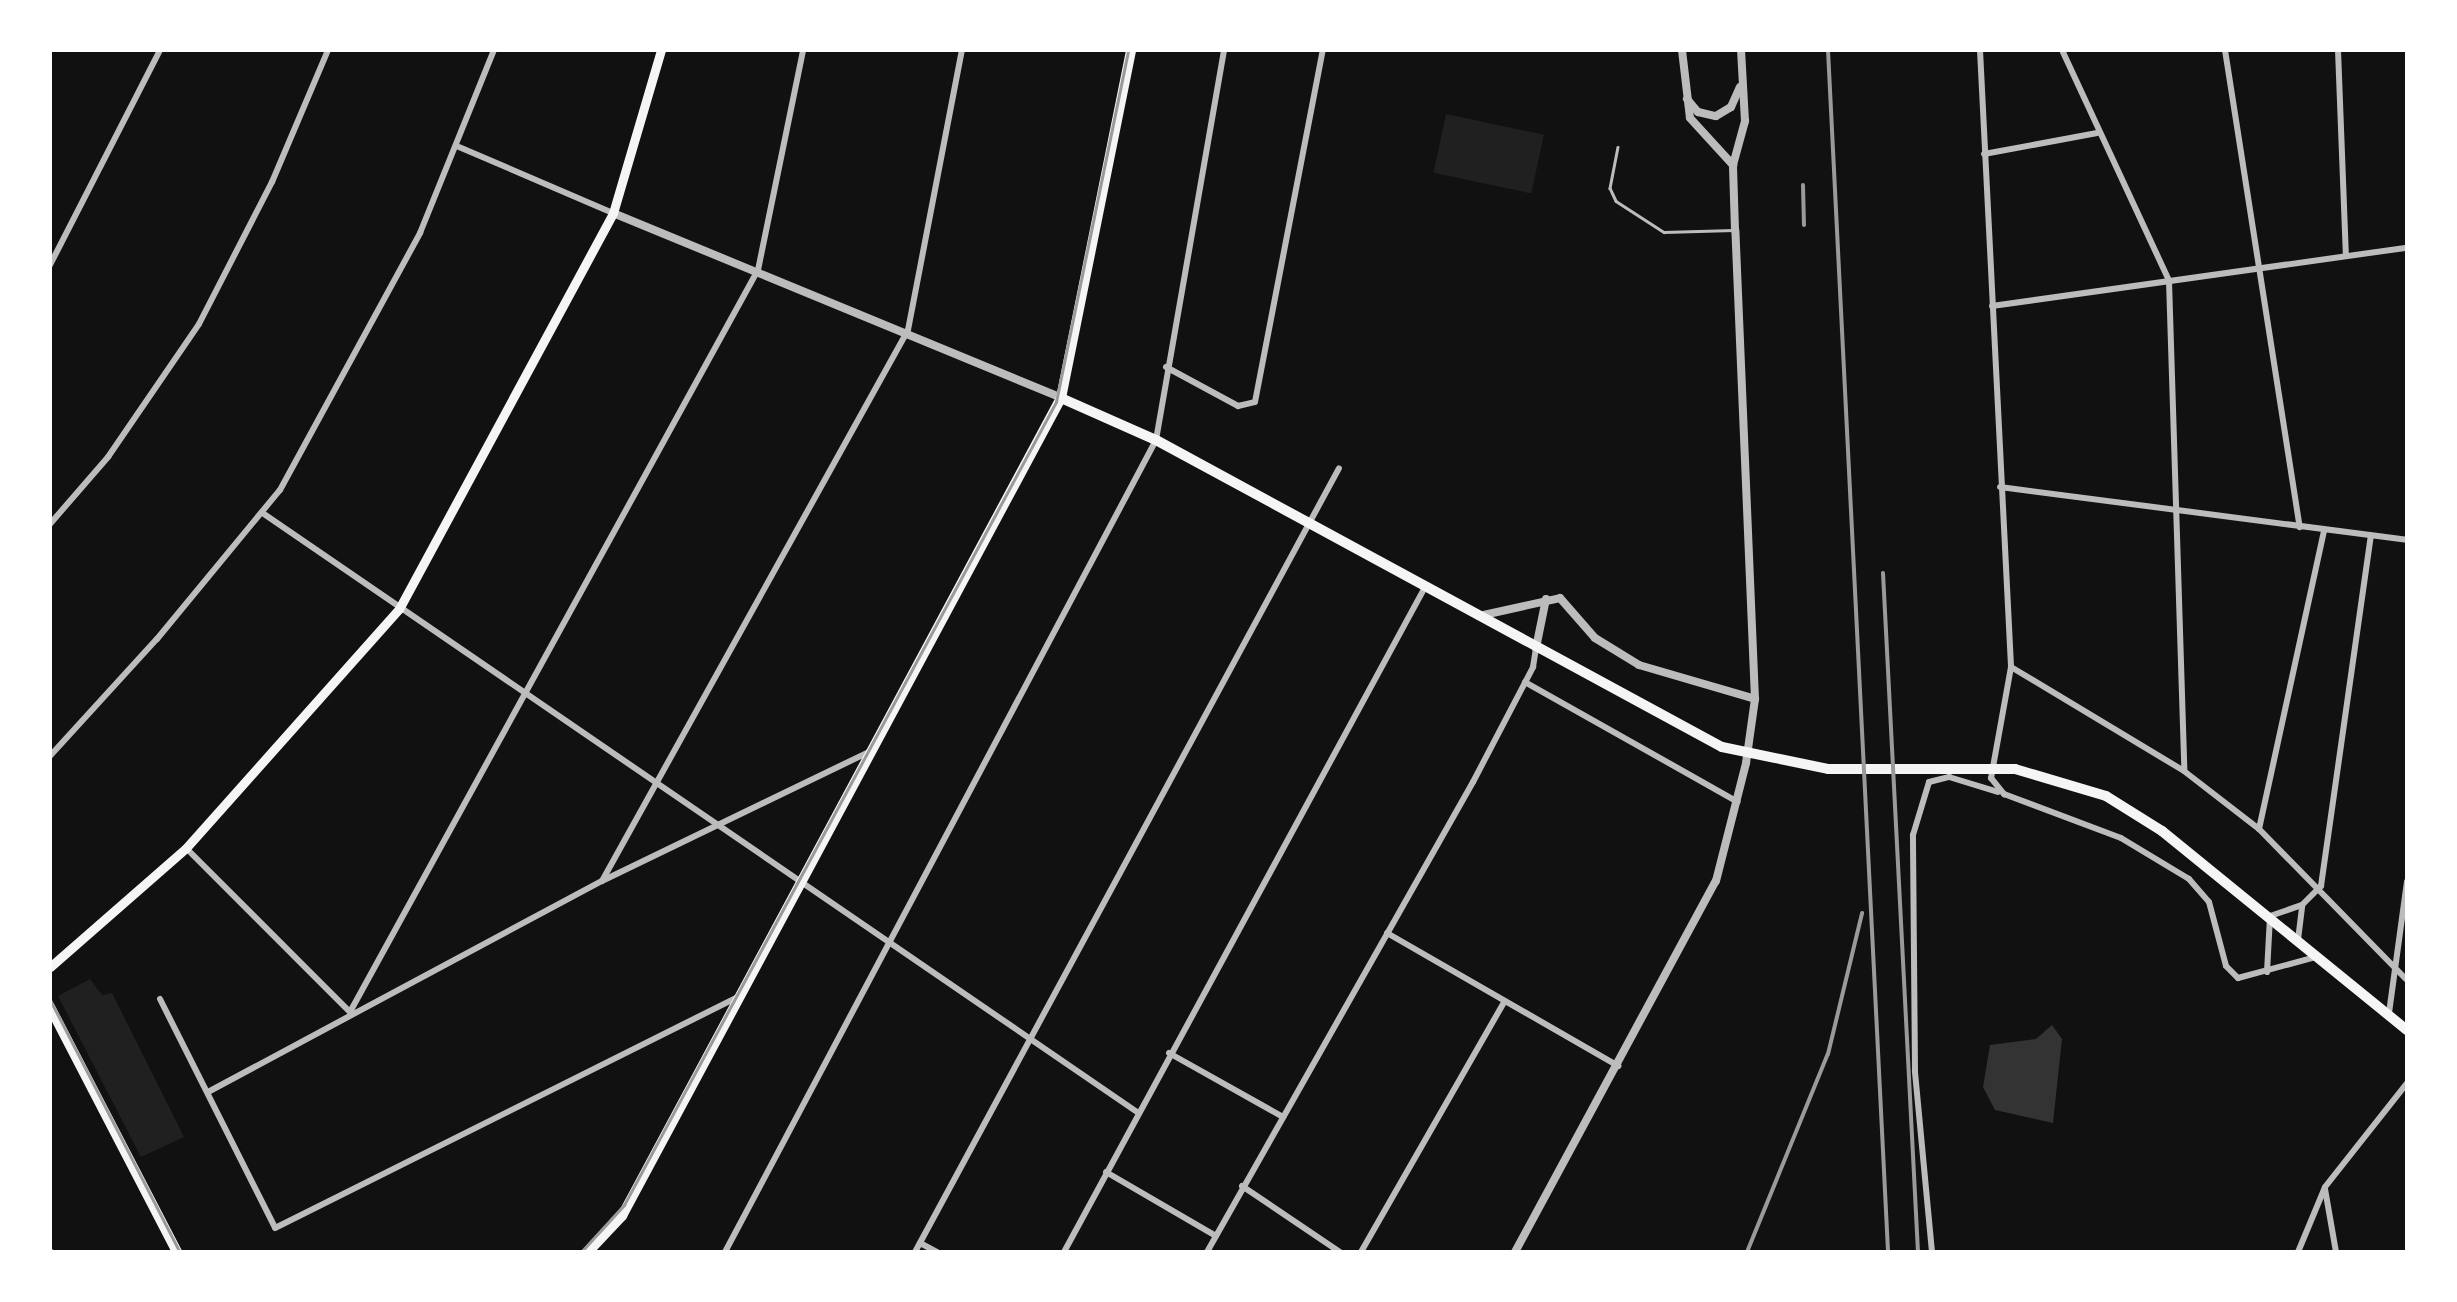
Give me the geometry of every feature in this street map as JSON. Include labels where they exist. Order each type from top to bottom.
[{"type":"main road","points":[[50,967],[186,848],[399,609],[613,213],[661,50]]},
{"type":"main road","points":[[591,1251],[622,1216],[1061,398],[1130,50]]},
{"type":"main road","points":[[1061,398],[1156,440],[1697,737],[1805,767],[1993,767],[2066,780],[2144,818],[2407,1030]]},
{"type":"main road","points":[[50,1007],[176,1252]]},
{"type":"street","points":[[50,265],[160,50]]},
{"type":"street","points":[[50,524],[117,445],[199,324],[272,182],[328,50]]},
{"type":"street","points":[[50,756],[264,514],[374,320],[459,147],[494,50]]},
{"type":"street","points":[[350,1012],[528,696],[758,270],[802,50]]},
{"type":"street","points":[[602,881],[908,330],[962,50]]},
{"type":"street","points":[[725,1252],[1156,440],[1224,50]]},
{"type":"street","points":[[1166,367],[1238,406],[1255,402],[1324,50]]},
{"type":"street","points":[[1682,50],[1690,118],[1733,165]]},
{"type":"street","points":[[1515,1252],[1716,881],[1746,763],[1755,699],[1733,165],[1744,130],[1741,50]]},
{"type":"street","points":[[1980,50],[2010,667],[1990,768],[2004,794]]},
{"type":"street","points":[[2062,50],[2097,134],[2169,281],[2184,772]]},
{"type":"street","points":[[2225,50],[2300,527]]},
{"type":"street","points":[[2338,50],[2346,254]]},
{"type":"street","points":[[1685,95],[1698,112],[1716,116],[1730,107],[1742,81]]},
{"type":"street","points":[[1984,154],[2097,134]]},
{"type":"street","points":[[459,147],[908,330],[1061,398]]},
{"type":"street","points":[[1992,306],[2407,248]]},
{"type":"street","points":[[915,1252],[1338,468]]},
{"type":"street","points":[[2000,487],[2407,540]]},
{"type":"street","points":[[264,514],[714,826],[1137,1112]]},
{"type":"street","points":[[2259,829],[2324,530]]},
{"type":"street","points":[[2266,973],[2270,916],[2302,904],[2321,886],[2371,536]]},
{"type":"street","points":[[1064,1252],[1424,588]]},
{"type":"street","points":[[1476,616],[1546,599],[1570,603],[1595,638],[1639,664],[1755,699]]},
{"type":"street","points":[[1208,1252],[1526,682],[1546,599]]},
{"type":"street","points":[[2010,667],[2184,772],[2259,829],[2321,886],[2407,980]]},
{"type":"street","points":[[1526,682],[1738,802]]},
{"type":"street","points":[[208,1092],[350,1012],[602,881],[872,750]]},
{"type":"street","points":[[1932,1252],[1915,1071],[1913,835],[1925,788],[1934,779],[1961,779],[2004,794],[2121,838],[2176,869],[2209,902],[2232,974],[2248,979],[2319,958]]},
{"type":"street","points":[[186,848],[350,1012]]},
{"type":"street","points":[[2388,1015],[2407,881]]},
{"type":"street","points":[[2298,940],[2302,904]]},
{"type":"street","points":[[1387,933],[1619,1066]]},
{"type":"street","points":[[160,999],[275,1228],[740,996]]},
{"type":"street","points":[[1362,1252],[1505,1001]]},
{"type":"street","points":[[1169,1053],[1283,1117]]},
{"type":"street","points":[[2298,1252],[2324,1187],[2407,1083]]},
{"type":"street","points":[[1106,1172],[1216,1236]]},
{"type":"street","points":[[1242,1186],[1340,1252]]},
{"type":"street","points":[[2324,1187],[2336,1252]]},
{"type":"street","points":[[920,1243],[937,1252]]},
{"type":"lane","points":[[1618,147],[1610,188],[1616,202],[1664,232],[1735,230]]},
{"type":"shaded area","points":[[1446,114],[1544,135],[1531,193],[1434,173]]},
{"type":"shaded area","points":[[90,979],[102,995],[112,993],[184,1137],[141,1157],[58,996]]},
{"type":"shaded area","points":[[2052,1025],[2062,1039],[2053,1123],[1995,1110],[1983,1087],[1990,1045],[2036,1039]]},
{"type":"tram line","points":[[581,1252],[624,1205],[1056,402],[1128,50]]},
{"type":"tram line","points":[[50,999],[180,1252]]},
{"type":"railway","points":[[1828,50],[1888,1252]]},
{"type":"railway","points":[[1803,185],[1804,225]]},
{"type":"railway","points":[[1883,573],[1918,1252]]},
{"type":"railway","points":[[1747,1252],[1828,1054],[1862,913]]}]
